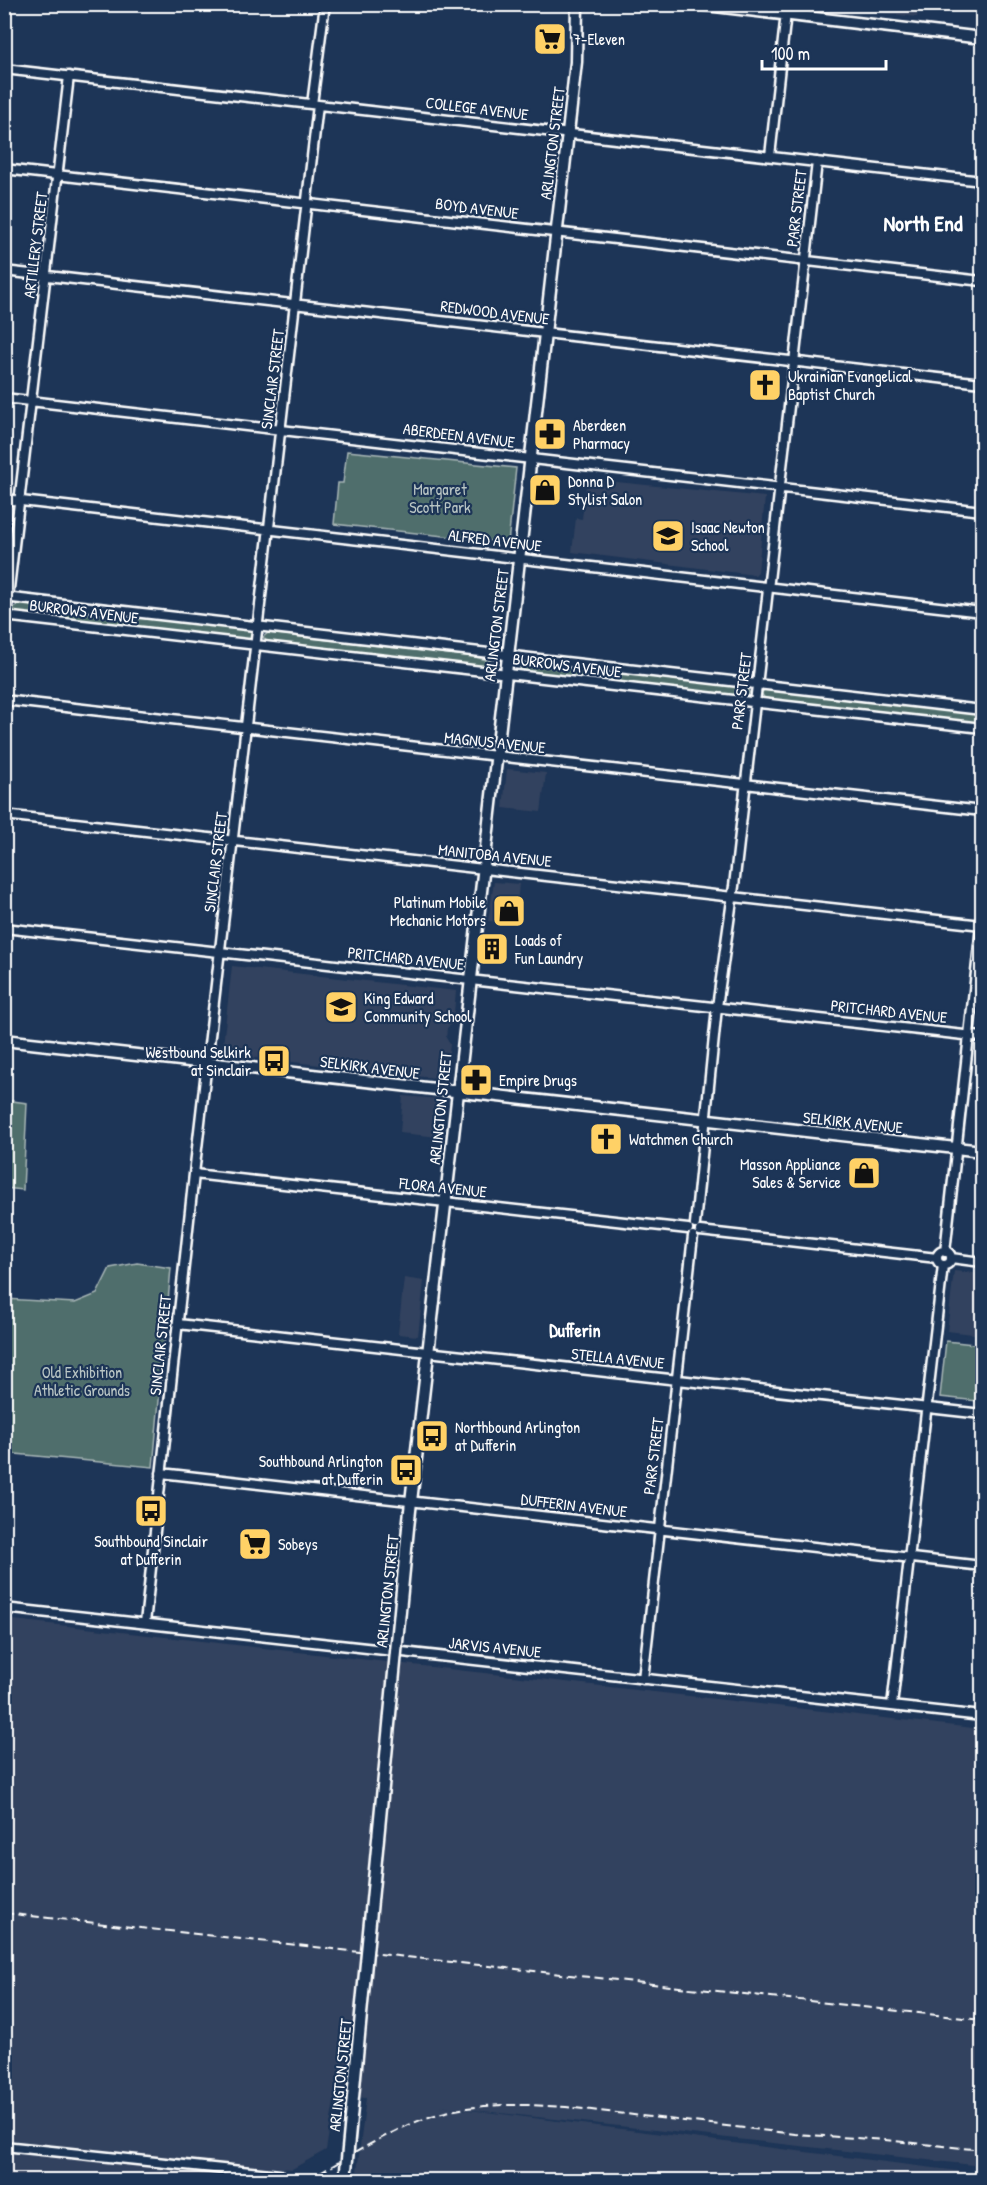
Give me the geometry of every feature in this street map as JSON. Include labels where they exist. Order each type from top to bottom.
[{"type":"main road","name":"ARLINGTON STREET","points":[[345,2181],[408,1528],[576,62],[577,4]]},
{"type":"main road","points":[[698,4],[786,10],[982,38]]},
{"type":"main road","name":"SELKIRK AVENUE","points":[[4,1040],[982,1152]]},
{"type":"street","name":"SINCLAIR STREET","points":[[146,1623],[194,1174],[296,304],[325,4]]},
{"type":"street","name":"PARR STREET","points":[[770,156],[786,10]]},
{"type":"street","name":"COLLEGE AVENUE","points":[[4,69],[982,181]]},
{"type":"street","name":"ARTILLERY STREET","points":[[4,631],[69,76]]},
{"type":"street","name":"PARR STREET","points":[[643,1679],[717,1008],[733,897],[817,162]]},
{"type":"street","name":"BOYD AVENUE","points":[[4,170],[982,281]]},
{"type":"street","name":"REDWOOD AVENUE","points":[[4,271],[982,383]]},
{"type":"street","name":"ABERDEEN AVENUE","points":[[4,398],[982,511]]},
{"type":"street","name":"ALFRED AVENUE","points":[[4,499],[982,612]]},
{"type":"street","name":"BURROWS AVENUE","points":[[7,598],[982,710]]},
{"type":"street","name":"BURROWS AVENUE","points":[[5,616],[255,647],[505,673],[982,728]]},
{"type":"street","name":"MAGNUS AVENUE","points":[[4,700],[982,811]]},
{"type":"street","name":"MANITOBA AVENUE","points":[[4,815],[982,925]]},
{"type":"street","points":[[892,1706],[982,918]]},
{"type":"street","name":"PRITCHARD AVENUE","points":[[4,928],[982,1037]]},
{"type":"street","name":"FLORA AVENUE","points":[[194,1174],[982,1262]]},
{"type":"street","name":"STELLA AVENUE","points":[[178,1324],[982,1414]]},
{"type":"street","name":"DUFFERIN AVENUE","points":[[161,1473],[982,1566]]},
{"type":"street","name":"JARVIS AVENUE","points":[[4,1608],[982,1716]]},
{"type":"street","points":[[4,2146],[247,2176],[280,2175]]},
{"type":"shaded area","points":[[919,4],[917,17],[811,5]]},
{"type":"shaded area","name":"Isaac Newton School","points":[[587,479],[765,497],[758,572],[755,575],[572,552],[576,518],[582,519]]},
{"type":"shaded area","points":[[507,769],[546,773],[541,812],[503,808]]},
{"type":"shaded area","points":[[494,882],[519,884],[515,923],[488,921]]},
{"type":"shaded area","name":"King Edward Community School","points":[[232,966],[456,991],[453,1023],[447,1028],[446,1038],[450,1044],[446,1076],[443,1079],[222,1054]]},
{"type":"shaded area","points":[[403,1096],[440,1099],[443,1106],[439,1137],[400,1133]]},
{"type":"shaded area","points":[[954,1271],[982,1274],[982,1335],[947,1331]]},
{"type":"shaded area","points":[[404,1278],[424,1281],[418,1336],[398,1334]]},
{"type":"shaded area","points":[[5,1619],[982,1729],[982,2166],[438,2106],[982,2174],[982,2180],[356,2180],[366,2098],[335,2095],[326,2150],[292,2169],[200,2162],[5,2139]]},
{"type":"shaded area","points":[[5,2153],[234,2175],[234,2180],[5,2180]]},
{"type":"green space","name":"Margaret Scott Park","points":[[347,451],[516,468],[508,543],[334,524],[338,483],[343,483]]},
{"type":"green space","points":[[19,604],[249,630],[253,633],[252,638],[248,640],[18,613],[13,608]]},
{"type":"green space","points":[[268,633],[476,657],[493,662],[492,665],[475,666],[267,642],[263,637]]},
{"type":"green space","points":[[535,663],[746,688],[750,693],[745,697],[535,673],[520,669],[521,665]]},
{"type":"green space","points":[[766,689],[982,714],[982,724],[765,699],[761,693]]},
{"type":"green space","points":[[5,1100],[27,1103],[23,1190],[5,1188]]},
{"type":"green space","name":"Old Exhibition Athletic Grounds","points":[[137,1263],[171,1268],[153,1467],[5,1453],[5,1299],[75,1303],[97,1294],[110,1268]]},
{"type":"green space","points":[[946,1341],[982,1345],[978,1401],[940,1397]]},
{"type":"railway","points":[[4,1913],[982,2020]]},
{"type":"railway","points":[[308,2180],[413,2123],[446,2112],[497,2105],[566,2107],[795,2134],[982,2150]]},
{"type":"place","name":"7-Eleven","points":[[550,39]]},
{"type":"place","name":"Ukrainian Evangelical Baptist Church","points":[[765,385]]},
{"type":"place","name":"Aberdeen Pharmacy","points":[[550,434]]},
{"type":"place","name":"Donna D Stylist Salon","points":[[545,490]]},
{"type":"place","name":"Isaac Newton School","points":[[668,536]]},
{"type":"place","name":"Platinum Mobile Mechanic Motors","points":[[509,911]]},
{"type":"place","name":"Loads of Fun Laundry","points":[[492,949]]},
{"type":"place","name":"King Edward Community School","points":[[341,1007]]},
{"type":"place","name":"Westbound Selkirk at Sinclair","points":[[274,1061]]},
{"type":"place","name":"Empire Drugs","points":[[476,1080]]},
{"type":"place","name":"Watchmen Church","points":[[606,1139]]},
{"type":"place","name":"Masson Appliance Sales & Service","points":[[864,1173]]},
{"type":"place","name":"Northbound Arlington at Dufferin","points":[[432,1436]]},
{"type":"place","name":"Southbound Arlington at Dufferin","points":[[406,1470]]},
{"type":"place","name":"Southbound Sinclair at Dufferin","points":[[151,1511]]},
{"type":"place","name":"Sobeys","points":[[255,1544]]},
{"type":"district","name":"North End","points":[[923,223]]},
{"type":"district","name":"Dufferin","points":[[575,1330]]}]
